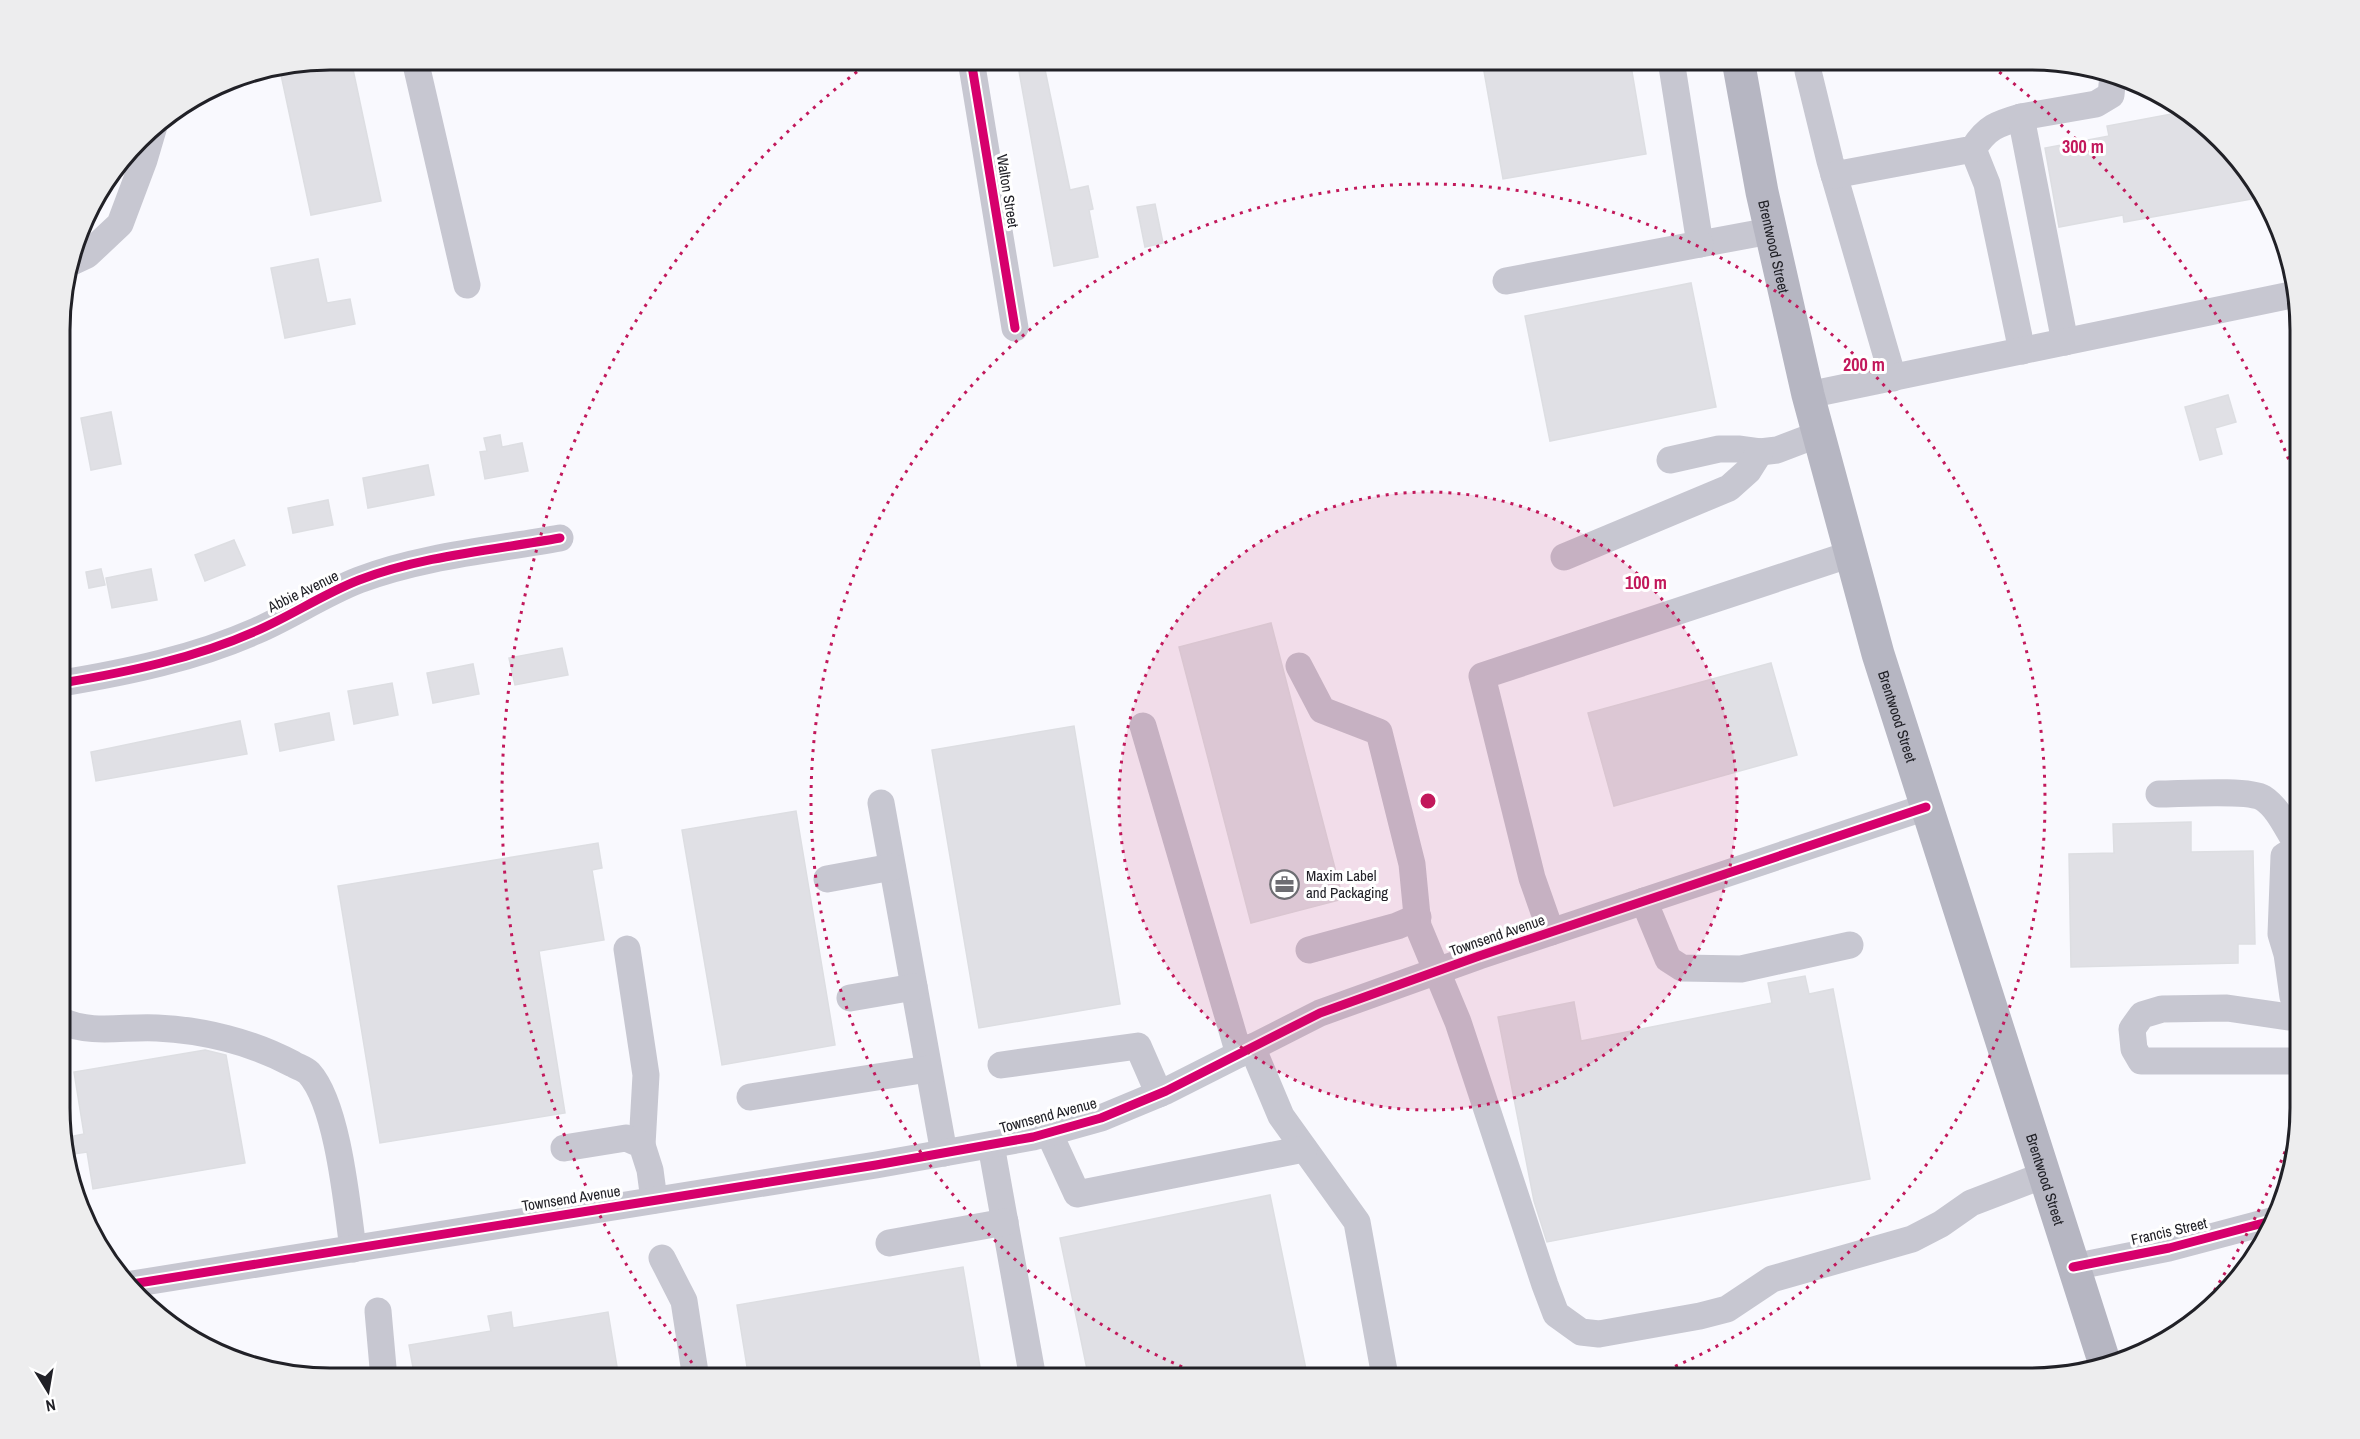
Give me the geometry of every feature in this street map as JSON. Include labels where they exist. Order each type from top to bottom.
[{"type":"main road","name":"Brentwood Street","points":[[1740,70],[1770,231],[1808,395],[1878,654],[2103,1358]]},
{"type":"street","points":[[418,70],[467,285]]},
{"type":"street","name":"Walton Street","points":[[973,70],[1014,328]]},
{"type":"street","points":[[1673,70],[1700,244]]},
{"type":"street","points":[[1808,70],[1834,175],[1893,378]]},
{"type":"street","points":[[1834,175],[1973,148],[1981,136],[1995,125],[2021,117],[2096,104],[2111,95],[2112,84]]},
{"type":"street","points":[[2021,117],[2065,342]]},
{"type":"street","points":[[81,258],[87,255],[120,224],[148,146]]},
{"type":"street","points":[[1973,148],[1987,184],[2022,351]]},
{"type":"street","points":[[1506,280],[1770,231]]},
{"type":"street","points":[[1808,395],[2287,296]]},
{"type":"street","points":[[1670,460],[1719,449],[1760,452],[1777,450],[1819,434]]},
{"type":"street","points":[[1564,557],[1729,488],[1748,471],[1760,452]]},
{"type":"street","name":"Abbie Avenue","points":[[70,682],[181,658],[255,631],[358,581],[412,563],[560,538]]},
{"type":"street","points":[[1551,932],[1532,878],[1482,676],[1851,554]]},
{"type":"street","points":[[1299,666],[1322,710],[1379,732],[1412,864],[1418,926],[1458,1022],[1556,1314],[1581,1332],[1599,1334],[1700,1317],[1727,1310],[1772,1279],[1912,1239],[1941,1224],[1971,1203],[2044,1175]]},
{"type":"street","points":[[1143,726],[1245,1051],[1281,1116],[1358,1222],[1383,1368]]},
{"type":"street","points":[[2159,794],[2242,794],[2262,798],[2281,817],[2290,832]]},
{"type":"street","points":[[881,803],[944,1153]]},
{"type":"street","name":"Townsend Avenue","points":[[138,1283],[944,1153],[1049,1133],[1101,1118],[1159,1094],[1320,1013],[1551,932],[1926,807]]},
{"type":"street","points":[[2290,852],[2284,856],[2280,909],[2281,934],[2287,954],[2290,978]]},
{"type":"street","points":[[828,879],[892,867]]},
{"type":"street","points":[[1644,901],[1668,959],[1682,968],[1741,969],[1850,945]]},
{"type":"street","points":[[1309,950],[1397,926],[1418,917]]},
{"type":"street","points":[[627,949],[646,1075],[642,1144],[650,1170],[654,1200]]},
{"type":"street","points":[[850,998],[914,987]]},
{"type":"street","points":[[2290,1002],[2227,1008],[2162,1009],[2142,1015],[2132,1029],[2134,1049],[2141,1061],[2290,1062]]},
{"type":"street","points":[[70,1022],[85,1027],[114,1029],[145,1027],[193,1032],[228,1039],[279,1057],[308,1072],[320,1091],[332,1124],[344,1179],[353,1249]]},
{"type":"street","points":[[1001,1065],[1138,1046],[1159,1094]]},
{"type":"street","points":[[750,1097],[928,1069]]},
{"type":"street","points":[[1049,1133],[1077,1194],[1304,1149]]},
{"type":"street","points":[[564,1148],[626,1138],[642,1144]]},
{"type":"street","points":[[991,1145],[1031,1368]]},
{"type":"street","points":[[889,1243],[1005,1222]]},
{"type":"street","name":"Francis Street","points":[[2073,1267],[2169,1248],[2263,1223]]},
{"type":"street","points":[[662,1258],[684,1301],[694,1368]]},
{"type":"street","points":[[378,1311],[383,1368]]},
{"type":"building","points":[[353,70],[381,201],[311,215],[281,75]]},
{"type":"building","points":[[1019,70],[1045,70],[1070,190],[1088,186],[1093,209],[1089,210],[1098,257],[1054,266]]},
{"type":"building","points":[[1484,70],[1632,70],[1646,154],[1503,179]]},
{"type":"building","points":[[2173,114],[2201,135],[2225,159],[2254,199],[2124,222],[2123,215],[2059,227],[2045,148],[2109,136],[2107,126]]},
{"type":"building","points":[[1155,204],[1163,243],[1145,247],[1137,207]]},
{"type":"building","points":[[318,259],[327,303],[350,299],[355,324],[285,338],[271,268]]},
{"type":"building","points":[[1691,283],[1716,407],[1550,441],[1525,316]]},
{"type":"building","points":[[2228,395],[2236,422],[2215,428],[2222,454],[2200,460],[2185,407]]},
{"type":"building","points":[[111,412],[121,464],[91,470],[81,418]]},
{"type":"building","points":[[500,435],[502,447],[522,443],[528,471],[485,479],[480,452],[487,451],[484,438]]},
{"type":"building","points":[[428,465],[434,495],[368,508],[363,478]]},
{"type":"building","points":[[328,500],[333,525],[293,533],[288,508]]},
{"type":"building","points":[[234,540],[245,565],[205,581],[195,555]]},
{"type":"building","points":[[101,569],[105,585],[89,588],[86,572]]},
{"type":"building","points":[[151,569],[157,600],[112,608],[106,578]]},
{"type":"building","points":[[1271,623],[1343,899],[1251,923],[1179,647]]},
{"type":"building","points":[[562,648],[568,675],[515,685],[509,658]]},
{"type":"building","points":[[1771,663],[1797,755],[1614,806],[1588,713]]},
{"type":"building","points":[[473,664],[479,694],[433,703],[427,673]]},
{"type":"building","points":[[392,683],[398,715],[354,724],[348,691]]},
{"type":"building","points":[[329,713],[334,740],[280,751],[275,724]]},
{"type":"building","points":[[240,721],[247,754],[96,781],[91,752]]},
{"type":"building","points":[[1074,726],[1120,1004],[979,1028],[932,750]]},
{"type":"building","points":[[796,811],[835,1045],[722,1065],[682,830]]},
{"type":"building","points":[[2191,822],[2191,852],[2253,851],[2255,944],[2238,944],[2238,963],[2071,967],[2069,854],[2114,853],[2113,824]]},
{"type":"building","points":[[598,843],[602,868],[592,870],[604,940],[539,951],[565,1113],[380,1143],[338,886]]},
{"type":"building","points":[[1805,976],[1809,994],[1833,989],[1870,1179],[1547,1242],[1534,1201],[1498,1017],[1574,1002],[1581,1041],[1772,1003],[1768,983]]},
{"type":"building","points":[[205,1050],[226,1055],[245,1163],[93,1189],[87,1152],[74,1154],[72,1136],[84,1134],[74,1072]]},
{"type":"building","points":[[1270,1195],[1306,1368],[1087,1368],[1060,1238]]},
{"type":"building","points":[[963,1267],[980,1368],[747,1368],[737,1305]]},
{"type":"building","points":[[511,1312],[513,1328],[608,1312],[617,1368],[413,1368],[409,1345],[491,1331],[488,1316]]},
{"type":"cycle path","points":[[973,70],[1015,328]]},
{"type":"cycle path","points":[[70,682],[136,669],[233,641],[359,580],[383,572],[458,554],[560,538]]},
{"type":"cycle path","points":[[138,1283],[876,1165],[1033,1137],[1101,1118],[1166,1091],[1320,1013],[1479,956],[1926,807]]},
{"type":"cycle path","points":[[2073,1267],[2169,1248],[2263,1223]]},
{"type":"place","name":"Maxim Label and Packaging","points":[[1285,884]]}]
